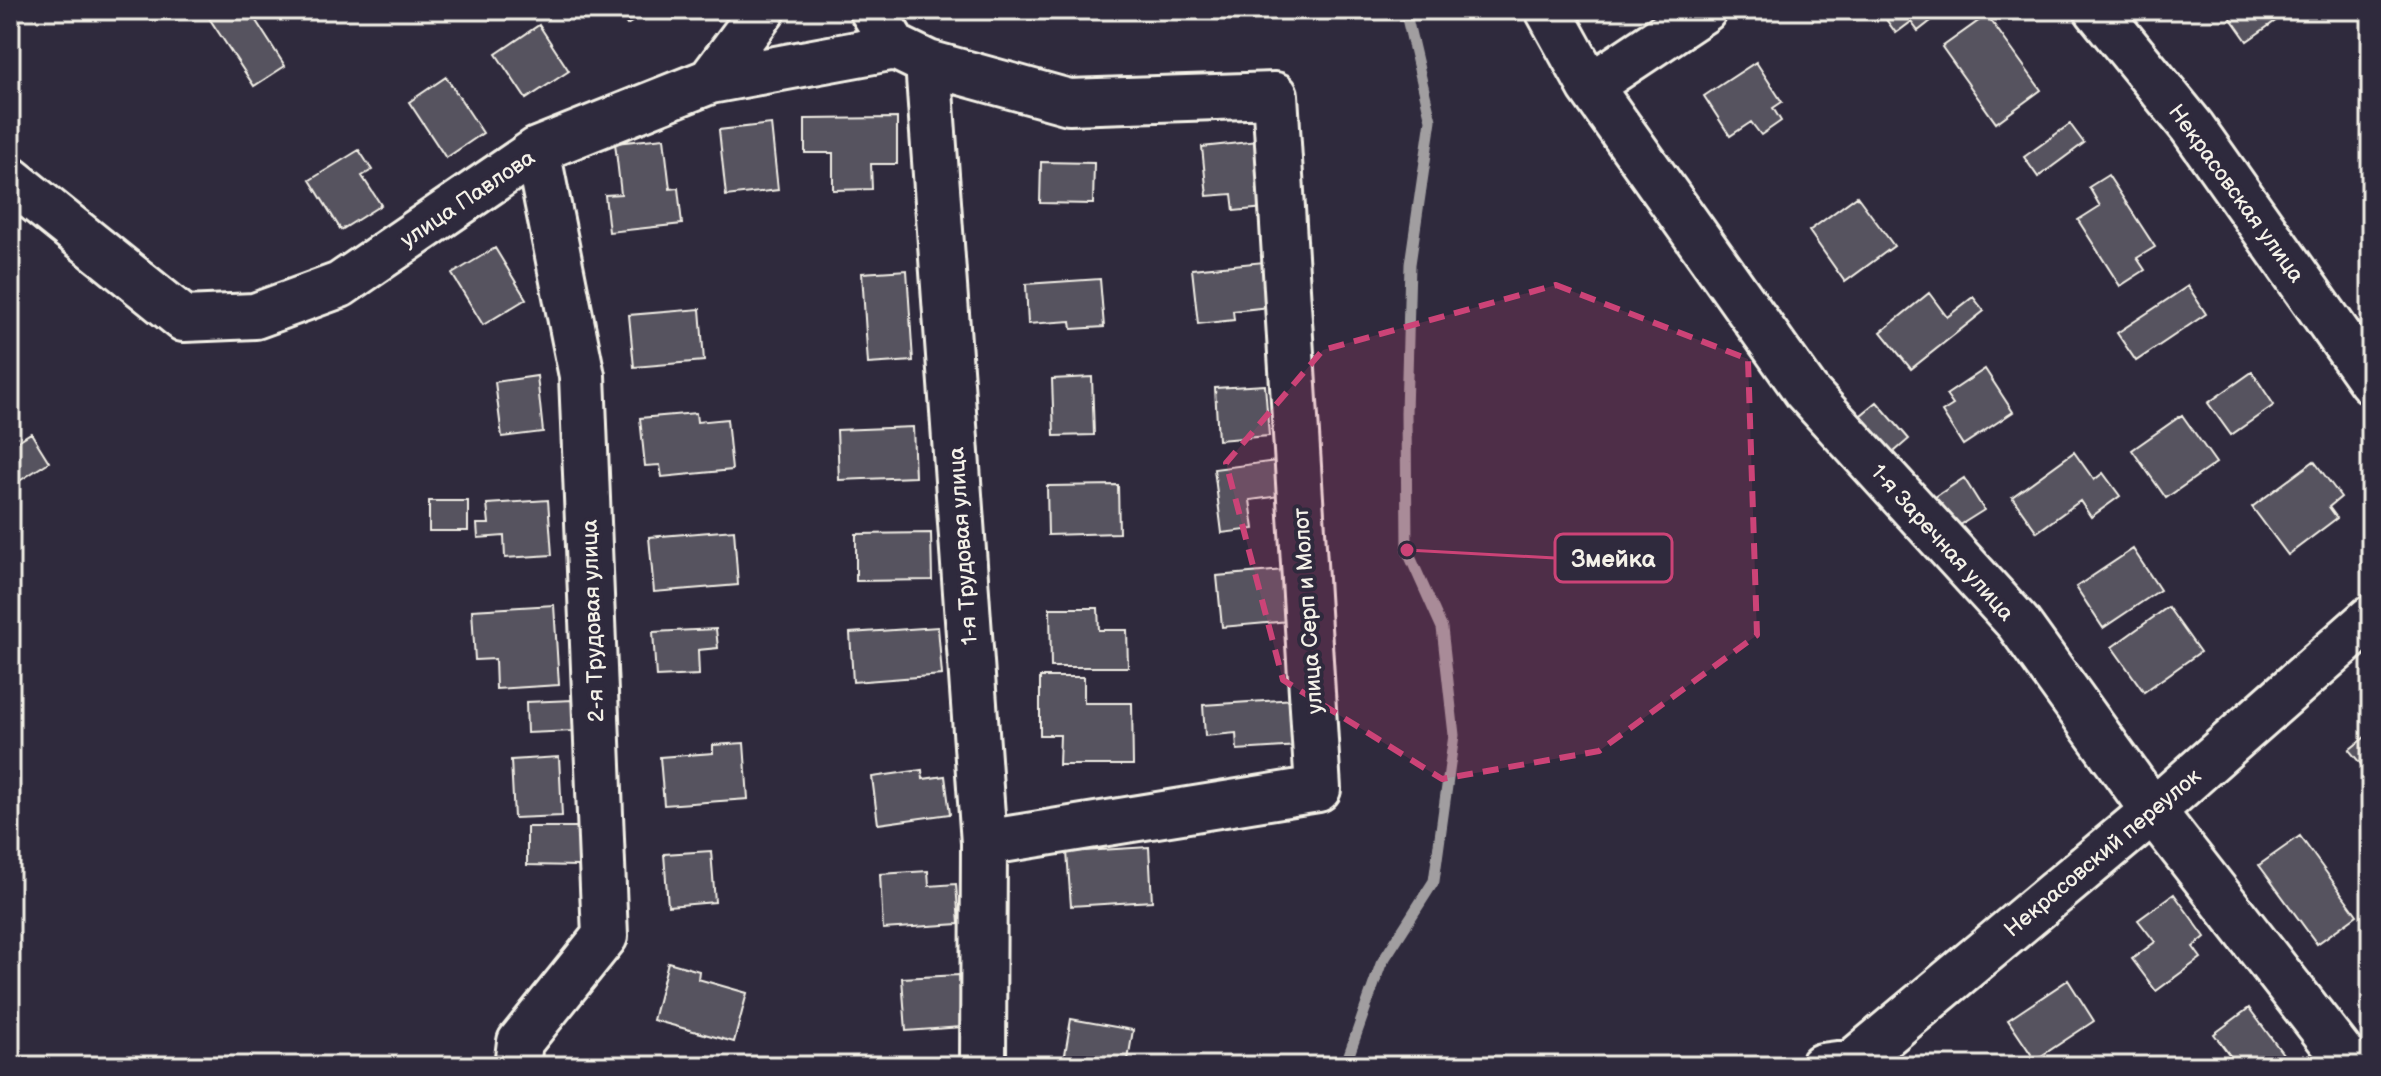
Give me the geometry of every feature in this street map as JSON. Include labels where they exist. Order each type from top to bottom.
[{"type":"street","points":[[710,81],[763,10]]},
{"type":"street","points":[[872,10],[912,55]]},
{"type":"street","name":"1-я Заречная улица","points":[[1548,10],[1590,86],[1806,391],[2018,623],[2153,811],[2351,1066]]},
{"type":"street","points":[[1590,86],[1704,10]]},
{"type":"street","name":"Некрасовская улица","points":[[2097,10],[2192,127],[2371,381]]},
{"type":"street","name":"улица Павлова","points":[[10,179],[184,319],[255,316],[340,285],[537,150],[710,81],[912,55]]},
{"type":"street","name":"улица Серп и Молот","points":[[912,55],[1069,102],[1275,95],[1318,789],[984,843]]},
{"type":"street","name":"1-я Трудовая улица","points":[[912,55],[984,843],[983,1066]]},
{"type":"street","name":"2-я Трудовая улица","points":[[517,1066],[520,1042],[605,936],[582,376],[537,150]]},
{"type":"street","name":"Некрасовский переулок","points":[[1844,1065],[2153,811],[2371,618]]},
{"type":"highlighted area","points":[[1556,285],[1748,359],[1757,635],[1599,751],[1442,779],[1283,680],[1226,463],[1323,350]]},
{"type":"building","points":[[221,10],[249,10],[285,66],[254,86],[209,18]]},
{"type":"building","points":[[617,10],[651,10],[627,25]]},
{"type":"building","points":[[1879,10],[1945,10],[1918,31],[1911,22],[1896,33]]},
{"type":"building","points":[[2225,10],[2291,10],[2247,41]]},
{"type":"building","points":[[1987,15],[2041,90],[1996,123],[1942,47]]},
{"type":"building","points":[[539,25],[569,71],[526,99],[496,54]]},
{"type":"building","points":[[1756,62],[1782,102],[1773,108],[1781,121],[1761,135],[1751,122],[1730,136],[1704,96]]},
{"type":"building","points":[[446,77],[483,133],[446,158],[409,102]]},
{"type":"building","points":[[897,118],[897,164],[871,164],[872,189],[833,190],[833,153],[805,153],[805,119]]},
{"type":"building","points":[[771,124],[778,190],[726,196],[719,130]]},
{"type":"building","points":[[2070,124],[2084,143],[2038,177],[2024,157]]},
{"type":"building","points":[[664,138],[670,189],[678,188],[682,224],[609,232],[605,195],[621,194],[615,143]]},
{"type":"building","points":[[1258,141],[1265,208],[1234,211],[1232,194],[1207,196],[1202,147]]},
{"type":"building","points":[[359,150],[372,170],[362,176],[381,205],[341,230],[310,180]]},
{"type":"building","points":[[1041,162],[1094,163],[1093,204],[1040,203]]},
{"type":"building","points":[[2108,175],[2155,247],[2137,258],[2145,270],[2120,286],[2078,220],[2100,206],[2089,187]]},
{"type":"building","points":[[1857,196],[1894,246],[1845,282],[1809,231]]},
{"type":"building","points":[[495,248],[526,299],[483,325],[452,274]]},
{"type":"building","points":[[1264,262],[1269,307],[1233,311],[1234,320],[1198,324],[1192,269]]},
{"type":"building","points":[[907,270],[913,361],[868,364],[862,273]]},
{"type":"building","points":[[1100,279],[1104,327],[1072,329],[1071,321],[1028,324],[1026,284]]},
{"type":"building","points":[[2188,286],[2206,314],[2136,361],[2117,333]]},
{"type":"building","points":[[1929,293],[1947,317],[1973,297],[1984,311],[1911,369],[1881,332]]},
{"type":"building","points":[[700,309],[704,361],[634,367],[629,315]]},
{"type":"building","points":[[1985,369],[2013,412],[1963,445],[1942,412],[1953,405],[1946,395]]},
{"type":"building","points":[[2252,372],[2274,405],[2231,435],[2208,403]]},
{"type":"building","points":[[537,376],[543,432],[502,437],[495,382]]},
{"type":"building","points":[[1092,377],[1094,435],[1054,436],[1052,379]]},
{"type":"building","points":[[1265,385],[1269,436],[1218,440],[1215,388]]},
{"type":"building","points":[[1877,402],[1909,439],[1887,458],[1855,420]]},
{"type":"building","points":[[696,413],[697,422],[727,419],[732,470],[662,477],[660,465],[645,466],[640,418]]},
{"type":"building","points":[[2182,415],[2216,463],[2166,498],[2132,450]]},
{"type":"building","points":[[913,427],[915,477],[839,480],[837,430]]},
{"type":"building","points":[[31,433],[49,462],[10,487],[10,446]]},
{"type":"building","points":[[2074,452],[2094,480],[2103,473],[2120,496],[2091,517],[2080,501],[2037,532],[2012,497]]},
{"type":"building","points":[[1276,461],[1280,496],[1250,500],[1254,529],[1222,533],[1214,469]]},
{"type":"building","points":[[2314,461],[2341,497],[2329,507],[2337,518],[2288,555],[2252,507]]},
{"type":"building","points":[[1964,478],[1984,510],[1946,534],[1926,503]]},
{"type":"building","points":[[1118,485],[1119,533],[1048,535],[1047,486]]},
{"type":"building","points":[[548,500],[552,555],[505,558],[504,536],[478,538],[477,524],[489,524],[487,504]]},
{"type":"building","points":[[429,501],[468,501],[468,531],[429,531]]},
{"type":"building","points":[[734,530],[738,585],[654,592],[649,537]]},
{"type":"building","points":[[931,533],[932,580],[856,581],[856,534]]},
{"type":"building","points":[[2133,549],[2160,590],[2103,628],[2076,587]]},
{"type":"building","points":[[1284,570],[1289,621],[1222,627],[1217,576]]},
{"type":"building","points":[[554,605],[559,685],[496,689],[495,659],[475,660],[472,610]]},
{"type":"building","points":[[2168,607],[2200,652],[2144,692],[2112,647]]},
{"type":"building","points":[[1050,608],[1098,608],[1099,630],[1127,630],[1128,667],[1051,667]]},
{"type":"building","points":[[938,627],[942,675],[853,682],[850,633]]},
{"type":"building","points":[[716,629],[718,648],[698,650],[699,675],[656,677],[653,632]]},
{"type":"building","points":[[1040,677],[1084,677],[1084,703],[1132,703],[1133,765],[1059,765],[1060,735],[1040,735]]},
{"type":"building","points":[[1295,699],[1299,746],[1237,750],[1236,733],[1205,736],[1203,705]]},
{"type":"building","points":[[573,700],[574,731],[527,733],[526,702]]},
{"type":"building","points":[[2371,732],[2371,776],[2349,750]]},
{"type":"building","points":[[744,743],[748,799],[664,805],[660,757],[713,753],[713,745]]},
{"type":"building","points":[[559,757],[562,816],[514,818],[511,760]]},
{"type":"building","points":[[922,770],[923,779],[945,776],[950,814],[878,824],[872,777]]},
{"type":"building","points":[[527,827],[579,827],[578,866],[527,865]]},
{"type":"building","points":[[2300,836],[2357,915],[2317,944],[2259,865]]},
{"type":"building","points":[[1149,847],[1152,901],[1071,906],[1067,852]]},
{"type":"building","points":[[711,851],[715,902],[668,906],[664,854]]},
{"type":"building","points":[[928,871],[929,886],[956,884],[959,924],[883,929],[880,874]]},
{"type":"building","points":[[2174,894],[2205,937],[2193,947],[2201,958],[2156,991],[2132,959],[2155,942],[2138,920]]},
{"type":"building","points":[[668,962],[699,971],[698,979],[747,993],[734,1042],[653,1020]]},
{"type":"building","points":[[959,975],[962,1027],[906,1031],[902,978]]},
{"type":"building","points":[[2068,980],[2094,1021],[2035,1060],[2008,1020]]},
{"type":"building","points":[[2249,1008],[2286,1058],[2276,1066],[2218,1066],[2231,1057],[2214,1034]]},
{"type":"building","points":[[1071,1019],[1133,1030],[1127,1066],[1063,1066]]},
{"type":"building","points":[[646,1058],[688,1066],[645,1066]]},
{"type":"waterway","points":[[1345,1066],[1381,964],[1434,881],[1454,735],[1442,628],[1407,550],[1406,413],[1410,264],[1431,120],[1405,10]]},
{"type":"place","name":"Змейка","points":[[1407,550]]}]
